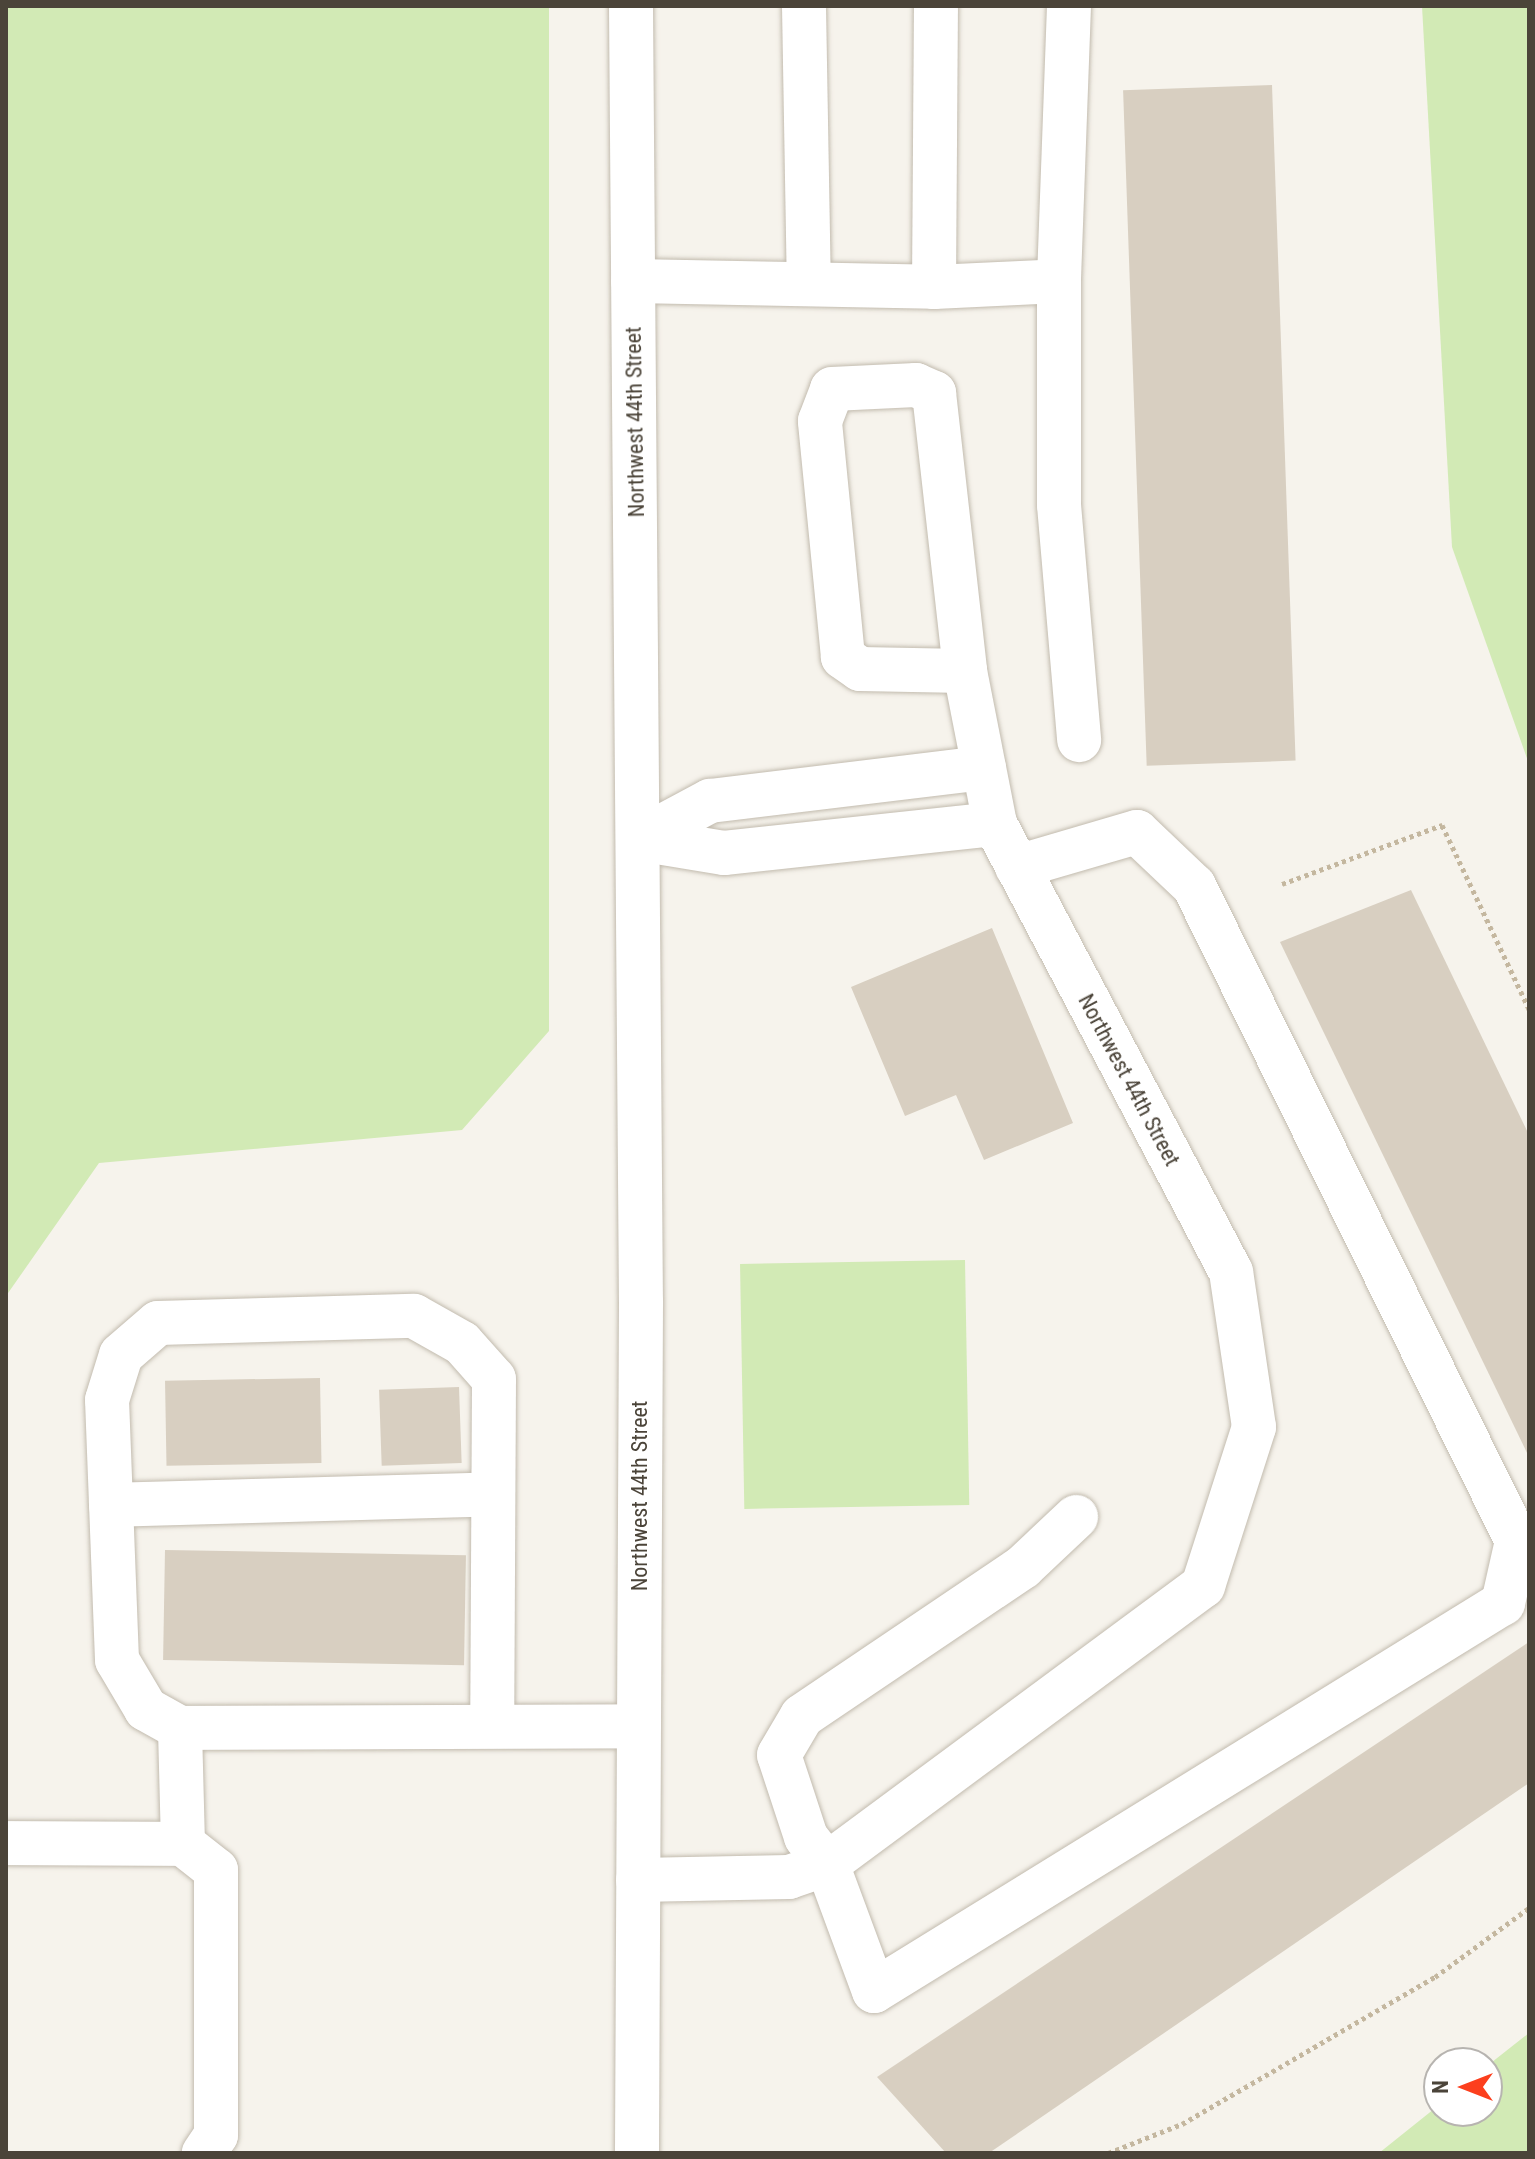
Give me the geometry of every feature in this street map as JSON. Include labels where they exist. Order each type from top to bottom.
[{"type":"street","name":"Northwest 44th Street","points":[[631,6],[639,839],[637,2153]]},
{"type":"street","points":[[804,6],[809,284]]},
{"type":"street","points":[[934,287],[936,6]]},
{"type":"street","points":[[1069,6],[1059,281],[1059,505],[1079,740]]},
{"type":"street","points":[[633,281],[934,287],[1059,281]]},
{"type":"street","name":"Northwest 44th Street","points":[[638,1880],[789,1877],[827,1864],[1203,1586],[1254,1427],[1231,1272],[995,824],[965,671],[934,393],[916,385],[832,389],[820,421],[843,657],[860,669],[965,671]]},
{"type":"street","points":[[639,839],[710,801],[984,768]]},
{"type":"street","points":[[639,839],[724,853],[995,824]]},
{"type":"street","points":[[1017,867],[1137,832],[1194,886],[1517,1541],[1503,1603],[874,1991],[827,1864],[806,1837],[779,1755],[802,1716],[1023,1567],[1076,1517]]},
{"type":"street","points":[[492,1726],[494,1379],[462,1343],[414,1316],[158,1323],[121,1355],[107,1400],[117,1660],[146,1709],[180,1728],[639,1726]]},
{"type":"street","points":[[111,1505],[493,1494]]},
{"type":"street","points":[[180,1728],[183,1844]]},
{"type":"street","points":[[6,1843],[183,1844],[216,1870],[216,2135],[204,2153]]},
{"type":"path","points":[[1282,884],[1442,825],[1529,1009]]},
{"type":"path","points":[[1108,2153],[1182,2124],[1395,2001],[1529,1908]]},
{"type":"green space","points":[[6,6],[549,6],[549,1031],[462,1130],[99,1163],[6,1296]]},
{"type":"green space","points":[[1422,6],[1529,6],[1529,764],[1452,547]]},
{"type":"green space","points":[[965,1260],[969,1505],[744,1509],[740,1264]]},
{"type":"green space","points":[[1529,2033],[1529,2153],[1379,2153],[1423,2118],[1423,2127],[1503,2127],[1503,2053]]},
{"type":"building","points":[[1272,85],[1296,761],[1147,766],[1123,90]]},
{"type":"building","points":[[1411,890],[1529,1135],[1529,1457],[1280,942]]},
{"type":"building","points":[[992,928],[1073,1123],[984,1160],[956,1095],[905,1116],[851,987]]},
{"type":"building","points":[[320,1378],[321,1463],[167,1466],[165,1381]]},
{"type":"building","points":[[459,1387],[462,1463],[382,1466],[379,1390]]},
{"type":"building","points":[[165,1550],[466,1555],[464,1665],[163,1660]]},
{"type":"building","points":[[1529,1642],[1529,1783],[989,2153],[946,2153],[877,2077]]}]
